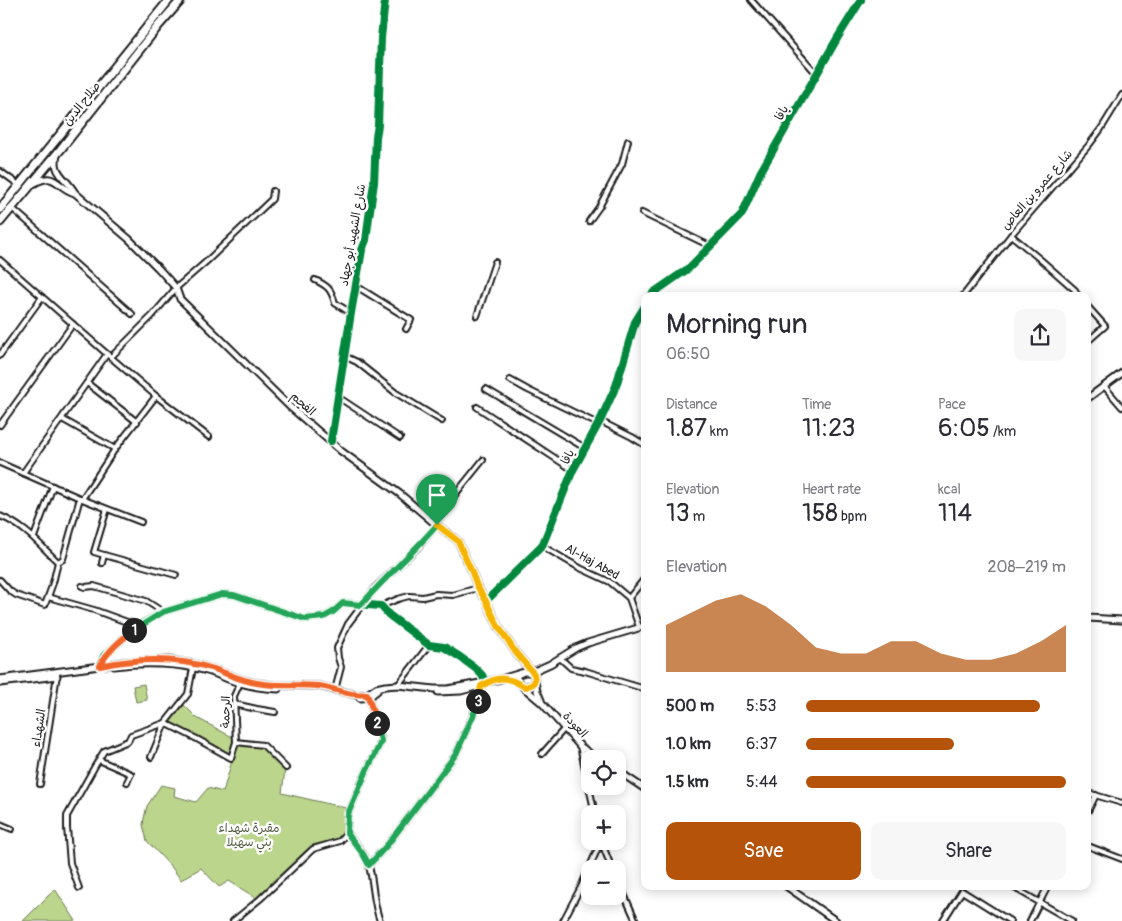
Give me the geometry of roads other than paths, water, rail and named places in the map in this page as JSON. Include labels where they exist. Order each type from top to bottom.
[{"type":"highway","name":"صلاح الدين","points":[[0,209],[169,0]]},
{"type":"highway","name":"صلاح الدين","points":[[0,222],[181,0]]},
{"type":"highway","points":[[158,13],[159,17],[164,19]]},
{"type":"main road","points":[[60,150],[56,159],[56,167],[75,193]]},
{"type":"main road","points":[[31,185],[49,178],[75,193]]},
{"type":"main road","name":"الفجم","points":[[75,193],[129,239],[176,288],[180,299],[290,406],[341,451],[400,494],[458,541],[478,588],[498,626],[532,672]]},
{"type":"main road","points":[[1091,396],[1122,373]]},
{"type":"main road","points":[[100,666],[104,656],[140,625],[163,612],[222,594],[234,595],[305,619],[324,617],[343,603],[381,606],[389,615],[428,645],[444,647],[454,652],[475,668],[482,675],[485,682]]},
{"type":"main road","points":[[1091,618],[1122,620]]},
{"type":"main road","points":[[368,696],[376,688],[385,686],[398,685],[448,689],[532,672],[588,642],[641,625]]},
{"type":"main road","points":[[0,681],[123,662],[169,660],[213,669],[256,683],[319,686],[368,696]]},
{"type":"main road","points":[[522,660],[524,669],[517,677],[522,686]]},
{"type":"main road","points":[[0,681],[118,666],[156,665],[193,668],[240,683],[270,688],[320,690],[356,698],[390,688],[445,692],[461,690],[485,682]]},
{"type":"main road","points":[[501,679],[510,680],[522,686],[531,686],[535,683],[535,679],[545,666]]},
{"type":"main road","points":[[532,672],[535,679]]},
{"type":"main road","name":"العودة","points":[[535,679],[542,703]]},
{"type":"main road","name":"العودة","points":[[522,686],[542,703],[585,750]]},
{"type":"main road","points":[[626,776],[641,786]]},
{"type":"main road","points":[[792,890],[836,921]]},
{"type":"street","name":"شارع الشهيد أبو جهاد","points":[[331,442],[374,183],[381,38],[385,0]]},
{"type":"street","points":[[751,0],[818,74]]},
{"type":"street","name":"يافا","points":[[654,292],[689,268],[742,214],[760,174],[838,37],[862,0]]},
{"type":"street","name":"شارع عمرو بن العاص","points":[[966,292],[1011,235],[1101,130],[1122,95]]},
{"type":"street","points":[[589,221],[599,207],[622,164],[628,141]]},
{"type":"street","points":[[0,171],[19,185]]},
{"type":"street","points":[[111,357],[152,316],[176,288],[207,261],[272,198],[273,191]]},
{"type":"street","points":[[12,208],[132,314]]},
{"type":"street","points":[[642,214],[710,246]]},
{"type":"street","points":[[1011,235],[1076,292]]},
{"type":"street","points":[[0,260],[106,354],[209,437]]},
{"type":"street","points":[[476,316],[495,262]]},
{"type":"street","points":[[315,280],[326,285],[335,303],[351,313]]},
{"type":"street","points":[[356,286],[411,320],[406,329]]},
{"type":"street","points":[[0,355],[42,297]]},
{"type":"street","points":[[1091,310],[1105,326],[1091,338]]},
{"type":"street","name":"يافا","points":[[486,601],[542,546],[573,470],[616,386],[635,322],[641,312]]},
{"type":"street","points":[[0,425],[73,324]]},
{"type":"street","points":[[23,473],[106,354]]},
{"type":"street","points":[[344,356],[357,362],[396,394],[442,421]]},
{"type":"street","points":[[510,380],[594,422],[600,420],[641,443]]},
{"type":"street","points":[[87,383],[137,422]]},
{"type":"street","points":[[1104,386],[1122,406]]},
{"type":"street","points":[[486,389],[585,448]]},
{"type":"street","points":[[0,580],[16,595],[45,604],[54,583],[58,562],[63,559],[81,499],[156,396]]},
{"type":"street","points":[[338,398],[400,438]]},
{"type":"street","points":[[477,407],[573,470]]},
{"type":"street","points":[[62,418],[116,449]]},
{"type":"street","points":[[335,690],[341,667],[336,648],[348,624],[376,587],[418,547],[483,460]]},
{"type":"street","points":[[0,463],[81,499],[142,522]]},
{"type":"street","points":[[34,538],[53,486]]},
{"type":"street","points":[[106,508],[94,552],[176,575]]},
{"type":"street","points":[[0,516],[19,525],[58,562]]},
{"type":"street","name":"Al-Haj Abed","points":[[542,546],[580,568],[610,582],[629,598]]},
{"type":"street","points":[[102,563],[104,555]]},
{"type":"street","points":[[641,583],[629,598],[641,623]]},
{"type":"street","points":[[82,586],[103,588],[146,601],[163,612]]},
{"type":"street","points":[[381,606],[398,598],[409,596],[423,597],[436,594],[453,595],[478,588]]},
{"type":"street","points":[[48,597],[140,625]]},
{"type":"street","points":[[398,685],[428,645]]},
{"type":"street","points":[[560,658],[571,668],[641,688]]},
{"type":"street","points":[[151,757],[165,723],[188,694],[193,668]]},
{"type":"street","name":"الشهداء","points":[[40,784],[57,675]]},
{"type":"street","points":[[369,865],[388,844],[456,754],[473,716],[485,682]]},
{"type":"street","name":"الرحمة","points":[[240,683],[234,696],[236,742],[263,745],[286,768]]},
{"type":"street","points":[[233,921],[313,849],[340,841],[347,833],[348,814],[381,741],[368,696]]},
{"type":"street","points":[[234,704],[275,712]]},
{"type":"street","points":[[79,888],[70,863],[67,816],[104,751],[128,742],[131,735],[165,723],[231,758],[236,742]]},
{"type":"street","points":[[542,754],[565,728]]},
{"type":"street","points":[[580,746],[593,805]]},
{"type":"street","points":[[100,760],[131,774],[128,782]]},
{"type":"street","points":[[1091,794],[1122,802]]},
{"type":"street","points":[[1091,805],[1096,795]]},
{"type":"street","points":[[0,824],[12,829]]},
{"type":"street","points":[[347,833],[369,865],[376,909],[380,921]]},
{"type":"street","points":[[1091,847],[1122,859]]},
{"type":"street","points":[[563,921],[581,887],[597,850]]},
{"type":"street","points":[[943,921],[962,890],[1010,921]]},
{"type":"street","points":[[1018,890],[1072,921]]},
{"type":"street","points":[[1030,921],[1046,890]]},
{"type":"street","points":[[626,899],[636,921]]},
{"type":"park label","name":"مقبرة شهداء بني سهيلا","points":[[249,835]]}]
